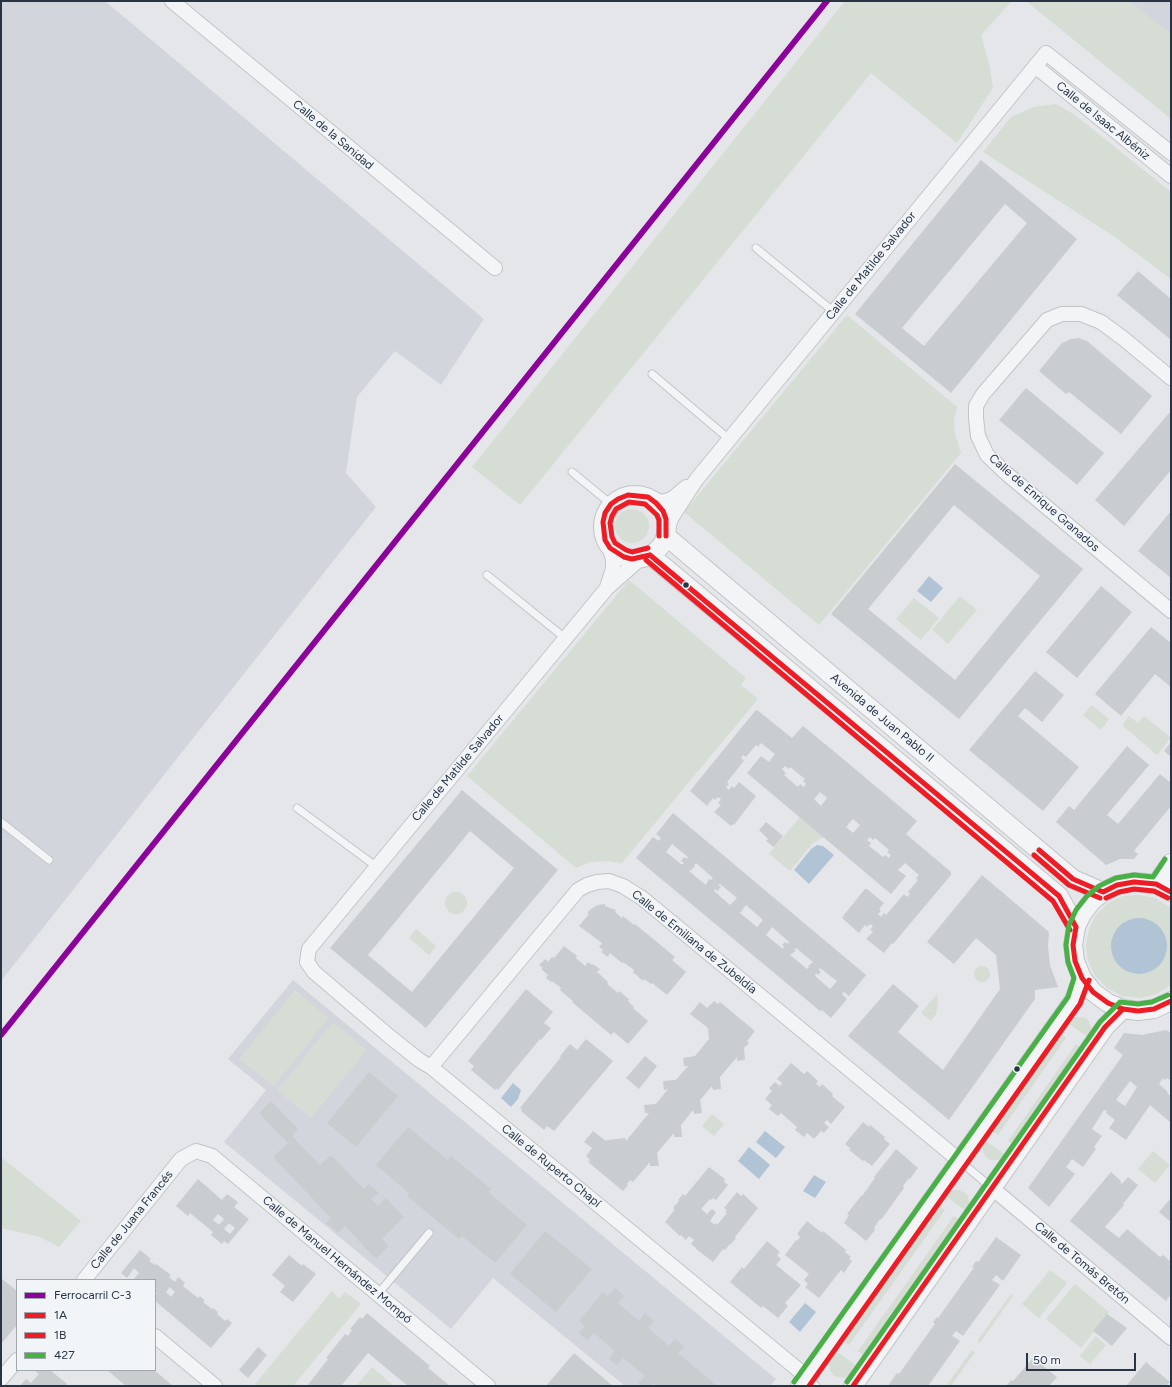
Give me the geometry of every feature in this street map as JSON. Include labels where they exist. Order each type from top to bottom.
[{"type":"street","name":"Calle de la Sanidad","points":[[172,1],[495,268]]},
{"type":"street","name":"Calle de Matilde Salvador","points":[[666,532],[672,517],[696,480],[1046,52]]},
{"type":"street","name":"Calle de Isaac Albéniz","points":[[1046,52],[1171,152]]},
{"type":"street","name":"Calle de Isaac Albéniz","points":[[1035,66],[1171,176]]},
{"type":"street","name":"Calle de Enrique Granados","points":[[1171,378],[1124,338],[1101,322],[1081,314],[1062,314],[1047,320],[983,394],[976,406],[976,418],[978,436],[987,455],[1007,474],[1171,611]]},
{"type":"street","name":"Calle de Matilde Salvador","points":[[648,497],[662,502],[672,499],[696,480]]},
{"type":"street","points":[[638,494],[648,497],[663,510],[666,520],[666,532],[660,547],[646,557],[632,559],[624,557],[610,548],[605,540],[602,522],[605,513],[611,504],[628,495],[638,494]]},
{"type":"street","name":"Avenida de Juan Pablo II","points":[[666,532],[1073,879],[1103,892]]},
{"type":"street","name":"Calle de Matilde Salvador","points":[[607,588],[613,569],[614,560],[610,548]]},
{"type":"street","name":"Calle de Matilde Salvador","points":[[309,949],[607,588],[646,557]]},
{"type":"street","name":"Avenida de Juan Pablo II","points":[[646,557],[1059,896],[1076,927]]},
{"type":"street","points":[[1170,1003],[1154,1009],[1138,1010],[1123,1009],[1108,1003],[1093,992],[1082,978],[1075,961],[1073,945],[1076,927],[1082,914],[1092,901],[1103,892],[1117,885],[1134,882],[1163,888],[1171,863]]},
{"type":"street","name":"Calle de Emiliana de Zubeldía","points":[[431,1067],[578,890],[586,885],[609,881],[623,886],[642,898],[960,1161]]},
{"type":"street","name":"Calle de Ruperto Chapí","points":[[309,949],[307,962],[314,972],[419,1060],[431,1067],[808,1383]]},
{"type":"street","points":[[808,1383],[960,1161],[1074,1000],[1082,978]]},
{"type":"street","points":[[853,1386],[1105,1027],[1123,1009]]},
{"type":"street","name":"Calle de Manuel Hernández Mompó","points":[[181,1159],[196,1151],[212,1156],[488,1386]]},
{"type":"street","name":"Calle de Juana Francés","points":[[85,1279],[181,1159]]},
{"type":"street","name":"Calle de Tomás Bretón","points":[[992,1188],[1171,1338]]},
{"type":"street","points":[[156,1337],[215,1386]]},
{"type":"street","points":[[1,1379],[16,1361]]},
{"type":"lane","points":[[756,248],[834,312]]},
{"type":"lane","points":[[652,374],[729,439]]},
{"type":"lane","points":[[572,472],[611,504]]},
{"type":"lane","points":[[487,575],[565,638]]},
{"type":"lane","points":[[296,808],[377,867]]},
{"type":"lane","points":[[1,822],[49,860]]},
{"type":"lane","points":[[960,1161],[992,1188]]},
{"type":"lane","points":[[378,1294],[429,1233]]},
{"type":"shaded area","points":[[1,1],[105,1],[484,319],[441,385],[395,351],[357,397],[346,473],[376,507],[1,981]]},
{"type":"shaded area","points":[[845,1],[1012,1],[981,35],[990,68],[993,88],[957,143],[871,73],[520,505],[472,467]]},
{"type":"shaded area","points":[[1026,1],[1128,1],[1171,33],[1171,119]]},
{"type":"shaded area","points":[[1128,1],[1171,1],[1171,37]]},
{"type":"shaded area","points":[[1056,104],[1075,115],[1171,192],[1171,279],[1115,237],[983,152],[1011,117],[1034,107]]},
{"type":"shaded area","points":[[847,315],[957,407],[954,420],[955,434],[961,453],[819,625],[684,512]]},
{"type":"shaded area","points":[[635,509],[642,511],[647,516],[649,526],[647,536],[642,541],[629,543],[622,541],[617,536],[615,523],[617,516],[622,511]]},
{"type":"shaded area","points":[[629,580],[746,678],[741,685],[758,699],[622,863],[607,861],[590,862],[576,868],[467,776]]},
{"type":"shaded area","points":[[960,596],[977,610],[948,644],[932,630]]},
{"type":"shaded area","points":[[914,598],[939,618],[921,640],[896,619]]},
{"type":"shaded area","points":[[1092,705],[1109,719],[1101,730],[1083,715]]},
{"type":"shaded area","points":[[1129,716],[1138,723],[1144,716],[1171,738],[1157,755],[1122,725]]},
{"type":"shaded area","points":[[800,817],[824,837],[813,843],[790,871],[769,854]]},
{"type":"shaded area","points":[[456,892],[464,895],[467,903],[464,911],[456,914],[448,911],[445,903],[448,895]]},
{"type":"shaded area","points":[[1139,895],[1155,898],[1171,908],[1171,985],[1157,994],[1140,998],[1122,996],[1107,988],[1095,976],[1088,961],[1086,945],[1089,929],[1096,915],[1108,903],[1123,896]]},
{"type":"shaded area","points":[[416,929],[436,946],[429,955],[409,938]]},
{"type":"shaded area","points":[[982,966],[988,968],[990,974],[988,980],[982,982],[976,980],[974,974],[976,968]]},
{"type":"shaded area","points":[[293,980],[776,1379],[770,1386],[625,1386],[493,1278],[451,1329],[224,1142],[266,1090],[228,1059]]},
{"type":"shaded area","points":[[295,990],[329,1018],[274,1086],[239,1059]]},
{"type":"shaded area","points":[[937,994],[938,1006],[936,1014],[931,1021],[921,1013]]},
{"type":"shaded area","points":[[1076,1017],[1086,1018],[1089,1021],[1092,1032],[1089,1038],[1068,1023]]},
{"type":"shaded area","points":[[333,1022],[367,1050],[311,1118],[277,1090]]},
{"type":"shaded area","points":[[1060,1033],[1066,1038],[998,1135],[992,1131]]},
{"type":"shaded area","points":[[1076,1044],[1082,1048],[1014,1145],[1008,1141]]},
{"type":"shaded area","points":[[712,1114],[724,1124],[714,1136],[702,1126]]},
{"type":"shaded area","points":[[985,1140],[1006,1155],[1002,1159],[989,1160],[985,1156],[982,1146]]},
{"type":"shaded area","points":[[1153,1151],[1170,1165],[1155,1183],[1138,1169]]},
{"type":"shaded area","points":[[2,1158],[81,1221],[59,1247],[40,1237],[1,1228]]},
{"type":"shaded area","points":[[959,1190],[967,1194],[970,1205],[966,1211],[946,1196],[950,1191]]},
{"type":"shaded area","points":[[939,1206],[945,1210],[849,1345],[843,1341]]},
{"type":"shaded area","points":[[954,1216],[960,1220],[864,1356],[858,1351]]},
{"type":"shaded area","points":[[1050,1270],[1067,1283],[1039,1318],[1022,1304]]},
{"type":"shaded area","points":[[1075,1284],[1109,1312],[1081,1348],[1046,1319]]},
{"type":"shaded area","points":[[332,1291],[336,1295],[335,1296],[340,1298],[345,1292],[361,1304],[293,1386],[258,1386],[255,1384]]},
{"type":"shaded area","points":[[1011,1294],[1013,1296],[980,1343],[977,1341]]},
{"type":"shaded area","points":[[1096,1336],[1106,1345],[1090,1364],[1080,1356]]},
{"type":"shaded area","points":[[972,1350],[975,1352],[951,1386],[946,1386]]},
{"type":"shaded area","points":[[836,1351],[857,1366],[850,1375],[845,1378],[834,1376],[830,1370],[829,1361]]},
{"type":"shaded area","points":[[372,1367],[394,1386],[356,1386]]},
{"type":"water","points":[[929,576],[943,588],[931,602],[917,591]]},
{"type":"water","points":[[817,845],[823,846],[834,855],[809,884],[794,870],[811,849]]},
{"type":"water","points":[[1139,918],[1150,920],[1159,926],[1165,935],[1167,946],[1165,957],[1159,966],[1150,972],[1139,974],[1128,972],[1119,966],[1113,957],[1111,946],[1113,935],[1119,926],[1128,920]]},
{"type":"water","points":[[513,1083],[521,1090],[518,1099],[511,1107],[501,1098]]},
{"type":"water","points":[[765,1131],[785,1147],[776,1158],[756,1142]]},
{"type":"water","points":[[749,1147],[770,1165],[759,1179],[738,1161]]},
{"type":"water","points":[[814,1175],[826,1182],[815,1198],[803,1191]]},
{"type":"water","points":[[805,1303],[816,1312],[800,1332],[789,1322]]},
{"type":"building","points":[[981,160],[1077,239],[951,393],[855,314]],"holes":[[[1005,204],[1027,223],[924,346],[902,328]]]},
{"type":"building","points":[[1138,271],[1171,299],[1171,340],[1117,295]]},
{"type":"building","points":[[1079,338],[1087,341],[1152,396],[1121,434],[1069,392],[1066,394],[1039,371],[1062,343],[1071,339]]},
{"type":"building","points":[[1026,388],[1104,453],[1077,485],[999,420]]},
{"type":"building","points":[[1170,412],[1171,470],[1124,526],[1095,500]]},
{"type":"building","points":[[955,464],[1083,569],[959,719],[831,614]],"holes":[[[954,505],[1040,576],[955,680],[868,609]]]},
{"type":"building","points":[[1171,511],[1171,578],[1138,551]]},
{"type":"building","points":[[1101,586],[1132,612],[1077,678],[1046,652]]},
{"type":"building","points":[[1151,627],[1171,643],[1171,687],[1155,674],[1121,716],[1095,694]]},
{"type":"building","points":[[1035,671],[1064,695],[1042,722],[1025,708],[1018,716],[1079,767],[1043,811],[969,750]]},
{"type":"building","points":[[757,710],[792,738],[803,726],[836,753],[917,821],[906,834],[951,872],[951,875],[884,953],[866,939],[873,932],[870,930],[873,926],[870,924],[867,927],[865,925],[859,933],[842,918],[865,889],[884,903],[879,909],[881,911],[878,914],[881,917],[884,913],[886,915],[904,894],[907,897],[910,894],[908,892],[918,880],[916,878],[919,875],[905,863],[898,870],[906,876],[891,894],[747,773],[761,756],[769,762],[775,754],[761,743],[758,747],[756,745],[746,757],[743,755],[741,758],[744,761],[727,782],[729,784],[726,787],[729,790],[732,786],[734,788],[739,782],[756,796],[734,825],[733,824],[731,826],[714,812],[721,805],[718,803],[721,799],[718,797],[715,800],[713,798],[707,806],[690,791]],"holes":[[[785,766],[789,769],[790,767],[805,779],[803,781],[806,784],[804,787],[800,784],[798,787],[784,775],[786,773],[782,769]],[[820,792],[827,798],[821,806],[814,799]],[[853,819],[860,825],[853,833],[846,827]],[[870,837],[873,840],[875,838],[889,850],[887,852],[891,855],[889,858],[885,855],[883,857],[869,846],[871,843],[867,840]]]},
{"type":"building","points":[[1171,742],[1171,757],[1164,751]]},
{"type":"building","points":[[1127,746],[1149,765],[1107,815],[1118,824],[1160,774],[1171,783],[1171,806],[1134,851],[1138,854],[1134,859],[1120,859],[1106,865],[1056,822],[1069,806],[1074,810]]},
{"type":"building","points":[[462,790],[558,870],[426,1028],[330,948]],"holes":[[[470,831],[514,868],[412,992],[368,955]]]},
{"type":"building","points":[[673,813],[866,975],[849,996],[844,992],[842,994],[847,999],[831,1018],[822,1010],[820,1011],[636,858],[653,837],[659,841],[661,838],[656,834]],"holes":[[[672,844],[688,857],[687,859],[684,857],[681,861],[684,863],[681,864],[666,852]],[[696,863],[713,878],[711,880],[709,879],[706,885],[689,871],[695,867],[694,866]],[[720,884],[737,898],[730,905],[714,891],[715,889],[717,891],[721,887],[718,885]],[[746,905],[763,920],[757,927],[740,913]],[[772,927],[789,942],[788,944],[785,942],[782,945],[784,947],[783,949],[766,935]],[[796,948],[813,962],[807,969],[790,955],[796,951],[794,950]],[[820,968],[837,981],[830,989],[815,976],[816,973],[818,975],[821,972],[819,970]]]},
{"type":"building","points":[[766,822],[783,836],[774,847],[766,841],[768,839],[759,830]]},
{"type":"building","points":[[982,875],[1049,932],[1048,946],[1050,965],[1058,987],[1035,990],[1035,999],[949,1120],[848,1036],[893,984],[919,1006],[898,1032],[943,1070],[1000,989],[996,955],[976,938],[954,964],[927,942]]},
{"type":"building","points":[[605,904],[605,906],[616,910],[615,912],[622,918],[623,916],[634,925],[635,924],[675,957],[672,960],[686,972],[667,995],[652,983],[651,984],[644,979],[643,981],[633,972],[634,970],[623,962],[622,963],[610,953],[608,957],[601,952],[603,950],[599,947],[602,943],[579,926],[589,914],[587,913],[591,909],[598,905]]},
{"type":"building","points":[[564,946],[577,956],[576,958],[585,966],[588,962],[600,969],[597,972],[608,982],[607,984],[618,993],[619,991],[629,999],[628,1001],[634,1007],[633,1008],[648,1021],[628,1044],[614,1032],[611,1035],[572,1002],[573,1001],[560,990],[561,988],[546,978],[548,975],[539,965],[545,959],[548,962],[552,957],[554,958]]},
{"type":"building","points":[[526,989],[553,1012],[544,1023],[551,1028],[541,1040],[540,1039],[498,1090],[496,1088],[495,1090],[471,1070],[474,1066],[468,1061]]},
{"type":"building","points":[[714,1001],[718,1004],[720,1002],[755,1031],[747,1041],[749,1043],[744,1048],[745,1060],[737,1061],[737,1057],[720,1077],[721,1089],[713,1090],[712,1086],[700,1100],[702,1113],[694,1114],[693,1110],[681,1125],[682,1137],[674,1137],[674,1133],[657,1153],[659,1166],[650,1166],[650,1162],[633,1182],[630,1180],[623,1191],[588,1162],[590,1160],[586,1156],[592,1148],[584,1142],[593,1131],[606,1141],[625,1138],[626,1141],[649,1113],[645,1113],[644,1105],[656,1104],[668,1089],[664,1090],[663,1081],[676,1080],[688,1066],[684,1066],[683,1058],[695,1056],[709,1039],[708,1028],[690,1014],[700,1002],[707,1008]]},
{"type":"building","points":[[1166,1030],[1171,1033],[1171,1081],[1167,1078],[1165,1080],[1163,1078],[1159,1084],[1171,1096],[1171,1123],[1150,1105],[1126,1140],[1109,1128],[1115,1120],[1106,1113],[1107,1111],[1104,1110],[1092,1129],[1102,1136],[1094,1147],[1096,1149],[1083,1167],[1072,1159],[1066,1167],[1075,1174],[1049,1207],[1028,1188],[1123,1055],[1114,1048],[1124,1033],[1142,1035]],"holes":[[[1130,1081],[1137,1087],[1125,1106],[1116,1100]]]},
{"type":"building","points":[[586,1039],[613,1061],[554,1131],[547,1126],[544,1130],[521,1111],[522,1109],[520,1108],[570,1044],[577,1050]]},
{"type":"building","points":[[645,1056],[657,1066],[639,1089],[626,1078]]},
{"type":"building","points":[[791,1063],[804,1074],[807,1071],[818,1081],[816,1084],[820,1087],[822,1084],[833,1094],[832,1096],[845,1107],[831,1124],[827,1120],[824,1123],[829,1127],[824,1133],[821,1131],[814,1139],[807,1133],[804,1137],[795,1130],[797,1127],[781,1113],[778,1116],[769,1109],[772,1105],[765,1099],[772,1091],[769,1088],[775,1082],[780,1086],[782,1083],[777,1079]]},
{"type":"building","points":[[369,1072],[398,1096],[356,1147],[327,1123]]},
{"type":"building","points":[[271,1101],[298,1129],[292,1136],[320,1165],[331,1155],[364,1189],[369,1184],[379,1193],[371,1199],[378,1206],[386,1198],[404,1217],[382,1239],[389,1246],[376,1259],[345,1226],[338,1233],[326,1223],[331,1218],[273,1157],[288,1143],[259,1113]]},
{"type":"building","points":[[863,1122],[869,1127],[870,1125],[885,1137],[884,1139],[890,1144],[872,1166],[849,1150],[851,1149],[845,1144]]},
{"type":"building","points":[[408,1127],[448,1160],[451,1156],[491,1189],[488,1192],[527,1225],[495,1263],[462,1236],[459,1239],[407,1196],[409,1193],[376,1165]]},
{"type":"building","points":[[896,1149],[918,1168],[903,1186],[904,1188],[881,1220],[880,1219],[874,1228],[875,1230],[866,1241],[844,1223],[849,1215],[847,1214]]},
{"type":"building","points":[[709,1167],[725,1179],[724,1182],[728,1185],[716,1200],[713,1198],[711,1200],[710,1199],[701,1209],[707,1214],[712,1209],[716,1212],[710,1221],[715,1225],[716,1223],[718,1224],[727,1213],[725,1212],[727,1210],[724,1208],[737,1192],[741,1196],[743,1194],[758,1208],[731,1244],[725,1250],[723,1249],[713,1262],[691,1244],[694,1240],[689,1236],[686,1240],[665,1222],[675,1209],[673,1208],[679,1201],[678,1200],[683,1194],[685,1196]]},
{"type":"building","points":[[1111,1172],[1121,1181],[1120,1182],[1122,1184],[1128,1177],[1138,1185],[1123,1204],[1124,1205],[1105,1227],[1119,1238],[1127,1229],[1160,1257],[1163,1255],[1171,1262],[1169,1264],[1171,1266],[1171,1294],[1166,1301],[1070,1221]]},
{"type":"building","points":[[198,1179],[222,1200],[227,1194],[238,1202],[234,1207],[249,1219],[228,1244],[224,1241],[222,1244],[211,1235],[213,1232],[190,1213],[188,1216],[176,1206]],"holes":[[[218,1214],[224,1219],[219,1225],[213,1220]],[[229,1223],[235,1228],[230,1234],[224,1229]]]},
{"type":"building","points":[[1171,1198],[1171,1222],[1159,1212]]},
{"type":"building","points":[[807,1221],[822,1233],[823,1231],[846,1250],[845,1252],[851,1257],[849,1259],[852,1261],[844,1273],[841,1270],[819,1298],[805,1287],[808,1284],[804,1280],[809,1274],[785,1255],[800,1237],[797,1234]]},
{"type":"building","points":[[545,1231],[592,1269],[556,1312],[510,1274]]},
{"type":"building","points":[[996,1237],[1021,1255],[1003,1281],[996,1275],[992,1280],[1000,1285],[963,1336],[956,1331],[952,1336],[960,1341],[928,1386],[888,1386],[897,1373],[899,1374],[935,1324],[933,1322],[937,1317],[938,1318],[974,1268],[972,1267],[976,1261],[979,1261]]},
{"type":"building","points":[[767,1241],[780,1252],[777,1255],[781,1259],[776,1265],[801,1285],[785,1303],[788,1306],[778,1318],[763,1306],[761,1308],[730,1282],[742,1267],[744,1269]]},
{"type":"building","points":[[140,1250],[151,1259],[149,1261],[155,1265],[156,1264],[171,1275],[169,1277],[175,1282],[178,1277],[185,1283],[183,1286],[198,1298],[200,1296],[205,1301],[203,1302],[218,1312],[217,1314],[225,1321],[227,1319],[232,1323],[211,1348],[156,1302],[156,1279],[134,1279],[139,1273],[134,1268],[127,1278],[121,1273]],"holes":[[[170,1287],[175,1292],[171,1297],[166,1292]]]},
{"type":"building","points":[[289,1255],[302,1266],[303,1264],[316,1274],[293,1302],[280,1292],[285,1286],[272,1275]]},
{"type":"building","points":[[1,1278],[16,1290],[16,1326],[1,1344],[1,1302],[3,1299],[1,1297]]},
{"type":"building","points":[[615,1288],[624,1296],[618,1303],[639,1321],[645,1313],[654,1321],[648,1328],[669,1346],[675,1339],[684,1346],[678,1353],[717,1386],[657,1386],[653,1383],[651,1386],[642,1386],[638,1383],[645,1376],[623,1358],[617,1365],[609,1359],[615,1351],[594,1333],[587,1341],[579,1333],[585,1326],[579,1321],[603,1292],[608,1296]]},
{"type":"building","points":[[367,1313],[430,1366],[428,1368],[450,1386],[408,1386],[368,1353],[341,1386],[307,1386],[345,1334],[348,1336],[352,1330],[350,1329],[360,1317],[362,1319]]},
{"type":"building","points":[[1107,1314],[1127,1328],[1112,1346],[1093,1331]]},
{"type":"building","points":[[258,1347],[267,1355],[248,1378],[239,1370]]},
{"type":"building","points":[[574,1353],[613,1386],[546,1386]]},
{"type":"building","points":[[1033,1358],[1057,1377],[1049,1386],[1007,1385],[1011,1380],[1013,1381]]},
{"type":"building","points":[[1146,1362],[1170,1382],[1166,1386],[1126,1386]]},
{"type":"building","points":[[35,1371],[51,1371],[67,1384],[65,1386],[20,1386],[26,1379],[31,1383],[39,1374]]},
{"type":"building","points":[[108,1371],[155,1371],[173,1386],[126,1386]]},
{"type":"rail line","name":"C-3","points":[[1,1035],[827,1]]},
{"type":"transit line","name":"1A","points":[[650,555],[632,559],[624,557],[610,548],[605,540],[603,522],[605,513],[611,504],[628,495],[648,497],[663,511],[666,519],[666,536]]},
{"type":"transit line","name":"1B","points":[[648,548],[632,552],[615,543],[612,537],[610,523],[616,509],[629,502],[645,504],[657,515],[659,520],[659,536]]},
{"type":"transit line","name":"1A","points":[[650,555],[1059,896],[1076,927]]},
{"type":"transit line","name":"1B","points":[[646,560],[1053,901],[1070,930]]},
{"type":"transit line","name":"1A","points":[[1039,850],[1073,879],[1103,892]]},
{"type":"transit line","name":"1B","points":[[1034,855],[1069,885],[1100,898]]},
{"type":"transit line","name":"427","points":[[794,1382],[1068,997],[1074,978],[1068,962],[1066,945],[1069,925],[1076,910],[1087,896],[1099,886],[1116,878],[1134,875],[1153,877],[1165,859]]},
{"type":"transit line","name":"1A","points":[[1103,892],[1117,885],[1134,882],[1156,884],[1171,892]]},
{"type":"transit line","name":"1B","points":[[1106,898],[1119,892],[1134,889],[1154,891],[1168,898]]},
{"type":"transit line","name":"1A","points":[[1076,927],[1073,945],[1075,961],[1082,978],[1093,992],[1108,1003],[1123,1009],[1138,1011],[1154,1009],[1171,1001]]},
{"type":"transit line","name":"1B","points":[[809,1386],[1080,1004],[1089,980]]},
{"type":"transit line","name":"427","points":[[847,1382],[1100,1022],[1120,1002],[1138,1004],[1152,1002],[1168,995]]},
{"type":"transit line","name":"1A","points":[[853,1386],[1105,1027],[1123,1009]]}]
